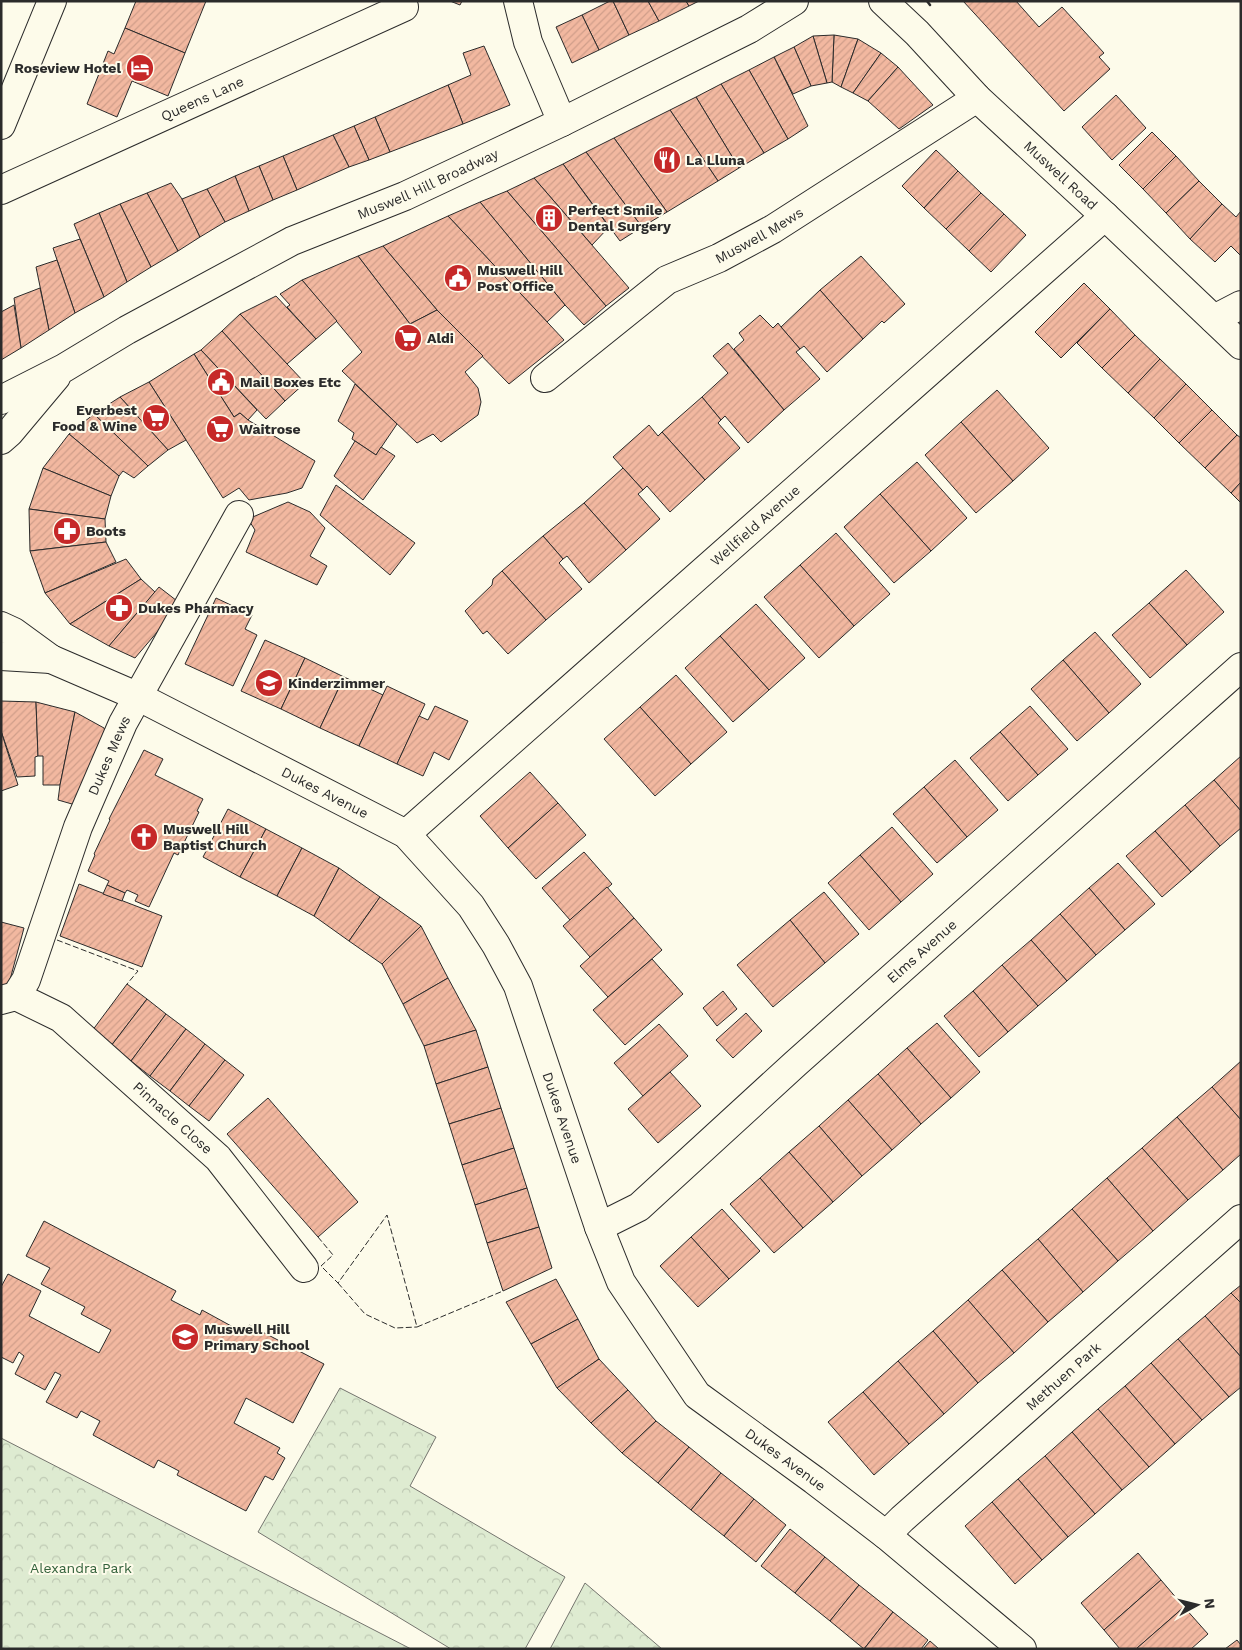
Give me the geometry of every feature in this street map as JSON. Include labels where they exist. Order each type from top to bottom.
[{"type":"street","points":[[1,125],[52,1]]},
{"type":"street","points":[[518,1],[528,42],[562,122]]},
{"type":"street","name":"Muswell Hill Broadway","points":[[1,400],[64,368],[127,330],[292,241],[405,196],[562,122],[749,29],[794,1]]},
{"type":"street","name":"Muswell Road","points":[[883,1],[917,33],[977,98],[1106,216],[1241,345]]},
{"type":"street","name":"Queens Lane","points":[[1,190],[404,7]]},
{"type":"street","name":"Muswell Mews","points":[[545,378],[667,280],[719,258],[773,229],[977,98]]},
{"type":"street","name":"Wellfield Avenue","points":[[406,834],[1106,216]]},
{"type":"street","points":[[1214,319],[1241,305]]},
{"type":"street","name":"Muswell Hill Broadway","points":[[1,440],[10,433],[64,368]]},
{"type":"street","name":"Dukes Mews","points":[[14,992],[78,827],[123,723],[239,515]]},
{"type":"street","name":"Dukes Avenue","points":[[1,626],[14,632],[51,660],[139,696],[406,834],[471,906],[518,986],[599,1227],[620,1282],[697,1395],[814,1480],[886,1536],[1022,1649]]},
{"type":"street","name":"Dukes Avenue","points":[[1,656],[51,660]]},
{"type":"street","name":"Elms Avenue","points":[[599,1227],[639,1207],[802,1058],[1241,667]]},
{"type":"street","name":"Pinnacle Close","points":[[14,992],[61,1018],[218,1158],[304,1268]]},
{"type":"street","name":"Methuen Park","points":[[886,1536],[902,1519],[1241,1220]]},
{"type":"green space","points":[[340,1388],[436,1437],[410,1486],[565,1577],[525,1649],[451,1649],[258,1532]]},
{"type":"green space","name":"Alexandra Park","points":[[1,1438],[411,1649],[1,1649]]},
{"type":"green space","points":[[585,1583],[662,1649],[550,1649]]},
{"type":"building","points":[[136,1],[206,1],[185,53],[125,28]]},
{"type":"building","points":[[450,1],[462,1],[460,5]]},
{"type":"building","points":[[613,1],[629,35],[599,50],[582,15]]},
{"type":"building","points":[[613,1],[648,1],[659,21],[629,35]]},
{"type":"building","points":[[648,1],[686,1],[689,6],[659,21]]},
{"type":"building","points":[[686,1],[699,1],[689,6]]},
{"type":"building","points":[[963,1],[1016,1],[1039,27],[1062,7],[1104,53],[1099,57],[1110,69],[1064,111]]},
{"type":"building","points":[[582,15],[599,50],[572,63],[556,27]]},
{"type":"building","name":"Roseview Hotel","points":[[125,28],[185,53],[168,96],[132,81],[117,117],[87,104],[108,51],[114,54]]},
{"type":"building","points":[[834,35],[858,39],[841,87],[832,82]]},
{"type":"building","points":[[834,35],[832,82],[827,83],[813,36]]},
{"type":"building","points":[[813,36],[827,83],[811,86],[794,47]]},
{"type":"building","points":[[858,39],[881,53],[853,93],[841,87]]},
{"type":"building","points":[[484,46],[510,105],[463,124],[448,85],[471,75],[463,53]]},
{"type":"building","points":[[794,47],[811,86],[793,94],[774,57]]},
{"type":"building","points":[[881,53],[898,67],[868,101],[853,93]]},
{"type":"building","points":[[774,57],[808,126],[788,139],[749,70]]},
{"type":"building","points":[[898,67],[933,105],[899,129],[868,101]]},
{"type":"building","points":[[749,70],[788,139],[764,153],[721,84]]},
{"type":"building","points":[[721,84],[764,153],[739,168],[696,97]]},
{"type":"building","points":[[448,85],[463,124],[390,152],[375,117]]},
{"type":"building","points":[[1116,95],[1146,128],[1112,160],[1082,127]]},
{"type":"building","points":[[696,97],[739,168],[718,181],[670,110]]},
{"type":"building","name":"La Lluna","points":[[670,110],[718,181],[667,212],[614,138]]},
{"type":"building","points":[[375,117],[390,152],[369,160],[354,126]]},
{"type":"building","points":[[354,126],[369,160],[349,167],[333,135]]},
{"type":"building","points":[[1152,132],[1176,156],[1143,189],[1119,165]]},
{"type":"building","points":[[333,135],[349,167],[297,190],[283,156]]},
{"type":"building","points":[[614,138],[667,212],[642,227],[586,152]]},
{"type":"building","points":[[936,150],[958,171],[924,208],[902,186]]},
{"type":"building","points":[[586,152],[642,227],[620,241],[563,164]]},
{"type":"building","points":[[283,156],[297,190],[273,200],[259,166]]},
{"type":"building","points":[[1176,156],[1199,181],[1166,213],[1143,189]]},
{"type":"building","points":[[563,164],[609,227],[592,245],[534,178]]},
{"type":"building","points":[[259,166],[273,200],[249,211],[235,176]]},
{"type":"building","points":[[958,171],[981,193],[946,229],[924,208]]},
{"type":"building","points":[[235,176],[249,211],[225,222],[207,189]]},
{"type":"building","name":"Perfect Smile Dental Surgery","points":[[534,178],[629,288],[606,306],[507,191]]},
{"type":"building","points":[[1199,181],[1222,204],[1190,239],[1166,213]]},
{"type":"building","points":[[171,183],[182,199],[200,237],[178,251],[147,193]]},
{"type":"building","points":[[207,189],[225,222],[200,237],[182,199]]},
{"type":"building","points":[[507,191],[606,306],[584,325],[565,305],[480,202]]},
{"type":"building","points":[[147,193],[178,251],[151,267],[120,204]]},
{"type":"building","points":[[981,193],[1004,214],[969,251],[946,229]]},
{"type":"building","points":[[480,202],[565,305],[547,322],[448,216]]},
{"type":"building","points":[[120,204],[151,267],[127,282],[99,213]]},
{"type":"building","points":[[1222,204],[1236,217],[1241,211],[1241,256],[1231,246],[1215,262],[1190,239]]},
{"type":"building","points":[[99,213],[127,282],[104,297],[74,224]]},
{"type":"building","points":[[1004,214],[1026,235],[991,272],[969,251]]},
{"type":"building","name":"Muswell Hill Post Office","points":[[448,216],[564,340],[509,384],[437,310],[383,246]]},
{"type":"building","points":[[80,239],[104,297],[75,313],[53,248]]},
{"type":"building","points":[[383,246],[437,310],[410,324],[358,256]]},
{"type":"building","name":"Aldi","points":[[358,256],[410,324],[437,310],[483,356],[465,372],[478,388],[481,402],[478,415],[441,442],[433,434],[417,443],[342,371],[362,352],[302,280]]},
{"type":"building","points":[[861,256],[905,304],[884,323],[882,321],[863,339],[820,290]]},
{"type":"building","points":[[57,260],[75,313],[49,330],[36,267]]},
{"type":"building","points":[[302,280],[337,321],[316,339],[287,307],[290,305],[280,294]]},
{"type":"building","points":[[1084,283],[1110,309],[1061,358],[1035,332]]},
{"type":"building","points":[[40,288],[49,330],[21,348],[14,298]]},
{"type":"building","points":[[820,290],[863,339],[827,372],[804,346],[800,349],[781,327]]},
{"type":"building","points":[[276,296],[316,339],[287,364],[240,314]]},
{"type":"building","points":[[14,305],[21,348],[1,360],[1,312]]},
{"type":"building","points":[[1110,309],[1135,335],[1102,368],[1077,343]]},
{"type":"building","points":[[240,314],[305,383],[285,401],[222,331]]},
{"type":"building","points":[[760,315],[773,328],[778,323],[800,349],[796,352],[820,379],[784,410],[734,349],[744,340],[739,333]]},
{"type":"building","points":[[222,331],[285,401],[266,419],[201,350]]},
{"type":"building","points":[[1135,335],[1160,359],[1128,393],[1102,368]]},
{"type":"building","points":[[728,343],[784,410],[748,443],[725,416],[721,420],[702,397],[728,373],[713,356]]},
{"type":"building","name":"Mail Boxes Etc","points":[[201,350],[257,410],[248,420],[240,413],[234,417],[194,354]]},
{"type":"building","name":"Waitrose","points":[[194,354],[234,417],[240,413],[248,420],[315,461],[302,488],[287,493],[249,500],[239,488],[223,498],[149,382]]},
{"type":"building","points":[[1160,359],[1186,384],[1154,418],[1128,393]]},
{"type":"building","name":"Everbest Food & Wine","points":[[149,382],[186,440],[168,450],[120,397]]},
{"type":"building","points":[[355,384],[397,424],[376,455],[352,439],[354,433],[338,421]]},
{"type":"building","points":[[1186,384],[1212,410],[1179,443],[1154,418]]},
{"type":"building","points":[[997,390],[1049,448],[1013,481],[961,422]]},
{"type":"building","points":[[120,397],[168,450],[148,466],[94,414]]},
{"type":"building","points":[[702,397],[721,420],[718,423],[740,448],[705,480],[662,432]]},
{"type":"building","points":[[1212,410],[1237,435],[1205,468],[1179,443]]},
{"type":"building","points":[[94,414],[148,466],[134,478],[123,471],[119,476],[69,434]]},
{"type":"building","points":[[961,422],[1013,481],[976,513],[925,455]]},
{"type":"building","points":[[649,425],[658,436],[662,432],[705,480],[670,512],[647,486],[643,490],[613,457]]},
{"type":"building","points":[[69,434],[119,476],[111,496],[43,468]]},
{"type":"building","points":[[1237,435],[1241,438],[1241,482],[1231,493],[1205,468]]},
{"type":"building","points":[[355,441],[376,455],[381,447],[395,456],[363,500],[334,476]]},
{"type":"building","points":[[917,462],[967,518],[931,551],[880,494]]},
{"type":"building","points":[[43,468],[111,496],[105,519],[29,509]]},
{"type":"building","points":[[623,468],[643,490],[638,494],[660,519],[626,550],[584,503]]},
{"type":"building","points":[[1241,482],[1241,503],[1231,493]]},
{"type":"building","points":[[336,485],[415,543],[390,575],[320,515]]},
{"type":"building","points":[[880,494],[931,551],[894,583],[844,527]]},
{"type":"building","points":[[288,502],[310,512],[325,528],[310,556],[327,566],[317,585],[246,552],[255,530],[248,519]]},
{"type":"building","points":[[584,503],[626,550],[589,583],[567,556],[563,559],[543,536]]},
{"type":"building","name":"Boots","points":[[29,509],[105,519],[106,542],[30,551]]},
{"type":"building","points":[[836,533],[890,594],[854,626],[800,565]]},
{"type":"building","points":[[543,536],[563,559],[559,563],[582,589],[546,620],[502,571]]},
{"type":"building","points":[[106,542],[116,562],[45,593],[30,551]]},
{"type":"building","points":[[126,559],[141,579],[70,624],[45,593]]},
{"type":"building","points":[[800,565],[854,626],[819,658],[764,597]]},
{"type":"building","points":[[1186,570],[1224,612],[1187,645],[1149,603]]},
{"type":"building","points":[[502,571],[546,620],[508,654],[487,631],[483,634],[465,611],[492,585],[493,579]]},
{"type":"building","name":"Dukes Pharmacy","points":[[141,579],[155,592],[109,646],[70,624]]},
{"type":"building","points":[[159,587],[181,604],[135,658],[109,646]]},
{"type":"building","points":[[216,598],[252,615],[245,629],[257,635],[233,686],[185,664]]},
{"type":"building","points":[[1149,603],[1187,645],[1150,678],[1112,635]]},
{"type":"building","points":[[756,604],[805,658],[769,690],[720,636]]},
{"type":"building","points":[[1095,632],[1141,684],[1109,713],[1063,660]]},
{"type":"building","points":[[720,636],[769,690],[733,722],[685,668]]},
{"type":"building","points":[[265,640],[305,658],[281,709],[241,691]]},
{"type":"building","points":[[305,658],[344,677],[320,728],[281,709]]},
{"type":"building","points":[[1063,660],[1109,713],[1077,741],[1031,689]]},
{"type":"building","points":[[676,675],[727,732],[691,764],[640,707]]},
{"type":"building","points":[[344,677],[383,695],[359,746],[320,728]]},
{"type":"building","points":[[387,686],[425,704],[397,764],[359,746]]},
{"type":"building","points":[[1,701],[36,702],[38,756],[35,757],[35,776],[17,777],[1,731]]},
{"type":"building","points":[[36,702],[75,712],[60,785],[43,785],[43,756],[38,756]]},
{"type":"building","points":[[435,706],[468,721],[449,760],[434,752],[423,776],[397,764],[419,716],[428,720]]},
{"type":"building","points":[[1030,706],[1068,749],[1038,775],[1000,732]]},
{"type":"building","points":[[640,707],[691,764],[655,796],[604,739]]},
{"type":"building","points":[[75,712],[104,728],[109,738],[79,806],[58,800]]},
{"type":"building","points":[[1,731],[18,785],[1,791]]},
{"type":"building","points":[[1000,732],[1038,775],[1008,801],[970,758]]},
{"type":"building","name":"Muswell Hill Baptist Church","points":[[144,750],[163,759],[155,775],[203,799],[197,811],[199,812],[178,855],[174,853],[149,907],[135,901],[138,895],[127,890],[125,893],[107,885],[109,881],[88,871],[109,819]]},
{"type":"building","points":[[1241,756],[1241,811],[1214,780]]},
{"type":"building","points":[[955,760],[998,810],[967,837],[924,787]]},
{"type":"building","points":[[530,772],[558,803],[508,848],[480,816]]},
{"type":"building","points":[[1214,780],[1241,811],[1241,828],[1220,846],[1185,805]]},
{"type":"building","points":[[924,787],[967,837],[937,863],[893,814]]},
{"type":"building","points":[[558,803],[586,835],[536,879],[508,848]]},
{"type":"building","points":[[1185,805],[1220,846],[1191,872],[1155,831]]},
{"type":"building","points":[[228,809],[266,829],[240,877],[203,857]]},
{"type":"building","points":[[892,827],[933,874],[901,902],[860,855]]},
{"type":"building","points":[[266,829],[302,848],[277,896],[240,877]]},
{"type":"building","points":[[1155,831],[1191,872],[1162,897],[1126,856]]},
{"type":"building","points":[[302,848],[339,868],[314,916],[277,896]]},
{"type":"building","points":[[584,852],[612,884],[570,920],[542,888]]},
{"type":"building","points":[[860,855],[901,902],[869,930],[828,883]]},
{"type":"building","points":[[1118,863],[1155,904],[1125,930],[1089,888]]},
{"type":"building","points":[[339,868],[380,897],[349,941],[314,916]]},
{"type":"building","points":[[79,884],[162,916],[142,967],[60,936]]},
{"type":"building","points":[[107,885],[125,893],[122,901],[103,894]]},
{"type":"building","points":[[607,887],[634,918],[590,957],[563,926]]},
{"type":"building","points":[[1089,888],[1125,930],[1096,955],[1060,914]]},
{"type":"building","points":[[824,892],[859,934],[825,963],[790,920]]},
{"type":"building","points":[[380,897],[421,926],[382,964],[349,941]]},
{"type":"building","points":[[1060,914],[1096,955],[1067,981],[1031,940]]},
{"type":"building","points":[[634,918],[662,950],[608,997],[580,966]]},
{"type":"building","points":[[790,920],[825,963],[773,1007],[737,965]]},
{"type":"building","points":[[1,922],[24,928],[8,987],[1,985]]},
{"type":"building","points":[[421,926],[448,978],[403,1004],[382,964]]},
{"type":"building","points":[[1031,940],[1067,981],[1038,1006],[1002,965]]},
{"type":"building","points":[[652,959],[683,994],[625,1045],[593,1010]]},
{"type":"building","points":[[1002,965],[1038,1006],[1008,1032],[973,991]]},
{"type":"building","points":[[448,978],[476,1030],[424,1046],[403,1004]]},
{"type":"building","points":[[127,984],[147,999],[111,1046],[92,1031]]},
{"type":"building","points":[[723,991],[737,1009],[717,1026],[703,1008]]},
{"type":"building","points":[[973,991],[1008,1032],[979,1057],[944,1016]]},
{"type":"building","points":[[147,999],[166,1014],[131,1061],[111,1046]]},
{"type":"building","points":[[746,1013],[762,1031],[733,1058],[716,1040]]},
{"type":"building","points":[[166,1014],[186,1029],[150,1076],[131,1061]]},
{"type":"building","points":[[937,1023],[980,1072],[951,1098],[907,1048]]},
{"type":"building","points":[[659,1024],[688,1056],[643,1096],[614,1063]]},
{"type":"building","points":[[186,1029],[205,1044],[170,1091],[150,1076]]},
{"type":"building","points":[[476,1030],[488,1067],[436,1084],[424,1046]]},
{"type":"building","points":[[205,1044],[225,1060],[189,1106],[170,1091]]},
{"type":"building","points":[[907,1048],[951,1098],[921,1124],[878,1074]]},
{"type":"building","points":[[225,1060],[244,1075],[209,1121],[189,1106]]},
{"type":"building","points":[[1241,1061],[1241,1120],[1212,1087]]},
{"type":"building","points":[[488,1067],[501,1108],[449,1124],[436,1084]]},
{"type":"building","points":[[670,1072],[701,1106],[658,1143],[628,1109]]},
{"type":"building","points":[[878,1074],[921,1124],[892,1150],[848,1100]]},
{"type":"building","points":[[1212,1087],[1241,1120],[1241,1154],[1223,1170],[1177,1117]]},
{"type":"building","points":[[268,1098],[358,1202],[318,1237],[227,1134]]},
{"type":"building","points":[[848,1100],[892,1150],[862,1176],[819,1126]]},
{"type":"building","points":[[501,1108],[514,1148],[462,1165],[449,1124]]},
{"type":"building","points":[[1177,1117],[1223,1170],[1188,1200],[1142,1148]]},
{"type":"building","points":[[819,1126],[862,1176],[833,1202],[789,1152]]},
{"type":"building","points":[[514,1148],[527,1188],[475,1205],[462,1165]]},
{"type":"building","points":[[1142,1148],[1188,1200],[1153,1231],[1107,1178]]},
{"type":"building","points":[[789,1152],[833,1202],[803,1228],[760,1178]]},
{"type":"building","points":[[760,1178],[803,1228],[774,1253],[730,1204]]},
{"type":"building","points":[[1107,1178],[1153,1231],[1118,1261],[1072,1209]]},
{"type":"building","points":[[527,1188],[539,1227],[487,1243],[475,1205]]},
{"type":"building","points":[[722,1209],[760,1251],[729,1279],[691,1237]]},
{"type":"building","points":[[1072,1209],[1118,1261],[1083,1292],[1038,1239]]},
{"type":"building","points":[[44,1221],[176,1291],[171,1300],[200,1315],[202,1310],[244,1333],[249,1325],[324,1364],[293,1423],[246,1398],[234,1423],[280,1448],[277,1453],[285,1458],[273,1480],[265,1476],[246,1511],[177,1475],[179,1471],[158,1460],[154,1468],[93,1435],[100,1421],[81,1411],[77,1418],[46,1402],[61,1375],[55,1372],[45,1390],[15,1374],[24,1356],[19,1352],[13,1363],[1,1357],[1,1287],[8,1274],[41,1291],[29,1316],[99,1353],[111,1330],[81,1314],[85,1307],[41,1284],[50,1268],[26,1256]]},
{"type":"building","points":[[539,1227],[552,1268],[503,1291],[487,1243]]},
{"type":"building","points":[[691,1237],[729,1279],[698,1307],[660,1266]]},
{"type":"building","points":[[1038,1239],[1083,1292],[1048,1322],[1002,1270]]},
{"type":"building","points":[[1002,1270],[1048,1322],[1014,1353],[968,1300]]},
{"type":"building","points":[[556,1279],[578,1319],[531,1344],[506,1302]]},
{"type":"building","points":[[1241,1285],[1241,1303],[1231,1293]]},
{"type":"building","points":[[1231,1293],[1241,1303],[1241,1357],[1205,1316]]},
{"type":"building","points":[[968,1300],[1014,1353],[978,1383],[933,1331]]},
{"type":"building","points":[[1205,1316],[1241,1357],[1241,1387],[1229,1397],[1178,1339]]},
{"type":"building","points":[[578,1319],[599,1359],[557,1388],[531,1344]]},
{"type":"building","points":[[933,1331],[978,1383],[944,1414],[898,1361]]},
{"type":"building","points":[[1178,1339],[1229,1397],[1202,1420],[1151,1363]]},
{"type":"building","points":[[599,1359],[628,1390],[591,1423],[557,1388]]},
{"type":"building","points":[[898,1361],[944,1414],[909,1444],[863,1392]]},
{"type":"building","points":[[1151,1363],[1202,1420],[1175,1444],[1125,1386]]},
{"type":"building","points":[[1125,1386],[1175,1444],[1149,1467],[1098,1409]]},
{"type":"building","points":[[628,1390],[656,1421],[622,1453],[591,1423]]},
{"type":"building","points":[[863,1392],[909,1444],[874,1475],[828,1422]]},
{"type":"building","points":[[1098,1409],[1149,1467],[1122,1490],[1072,1432]]},
{"type":"building","points":[[656,1421],[689,1447],[658,1483],[622,1453]]},
{"type":"building","points":[[1072,1432],[1122,1490],[1095,1514],[1045,1456]]},
{"type":"building","points":[[689,1447],[721,1473],[691,1510],[658,1483]]},
{"type":"building","points":[[1045,1456],[1095,1514],[1068,1537],[1018,1479]]},
{"type":"building","points":[[721,1473],[754,1499],[724,1536],[691,1510]]},
{"type":"building","points":[[1018,1479],[1068,1537],[1042,1560],[992,1502]]},
{"type":"building","points":[[754,1499],[786,1525],[756,1562],[724,1536]]},
{"type":"building","points":[[992,1502],[1042,1560],[1015,1584],[965,1526]]},
{"type":"building","points":[[790,1529],[825,1557],[795,1593],[761,1566]]},
{"type":"building","points":[[1138,1553],[1161,1580],[1104,1630],[1081,1603]]},
{"type":"building","points":[[825,1557],[859,1585],[830,1621],[795,1593]]},
{"type":"building","points":[[1161,1580],[1184,1607],[1136,1649],[1120,1649],[1104,1630]]},
{"type":"building","points":[[859,1585],[893,1612],[864,1649],[830,1621]]},
{"type":"building","points":[[1184,1607],[1208,1634],[1191,1649],[1136,1649]]},
{"type":"building","points":[[893,1612],[928,1640],[921,1649],[864,1649]]},
{"type":"building","points":[[1237,1640],[1241,1645],[1241,1649],[1225,1649]]},
{"type":"building","points":[[930,1641],[939,1649],[923,1649]]},
{"type":"fence","points":[[57,940],[138,971],[127,984]]},
{"type":"fence","points":[[318,1237],[333,1255],[321,1266],[338,1283],[387,1215],[417,1327],[503,1291]]},
{"type":"fence","points":[[338,1283],[365,1314],[395,1328],[417,1327]]},
{"type":"wall","points":[[927,1],[930,5]]},
{"type":"place","name":"Roseview Hotel","points":[[140,68]]},
{"type":"place","name":"La Lluna","points":[[667,160]]},
{"type":"place","name":"Perfect Smile Dental Surgery","points":[[549,218]]},
{"type":"place","name":"Muswell Hill Post Office","points":[[458,278]]},
{"type":"place","name":"Aldi","points":[[408,338]]},
{"type":"place","name":"Mail Boxes Etc","points":[[221,382]]},
{"type":"place","name":"Everbest Food & Wine","points":[[156,418]]},
{"type":"place","name":"Waitrose","points":[[220,429]]},
{"type":"place","name":"Boots","points":[[67,531]]},
{"type":"place","name":"Dukes Pharmacy","points":[[119,608]]},
{"type":"place","name":"Kinderzimmer","points":[[269,683]]},
{"type":"place","name":"Muswell Hill Baptist Church","points":[[144,837]]},
{"type":"place","name":"Muswell Hill Primary School","points":[[185,1337]]}]
